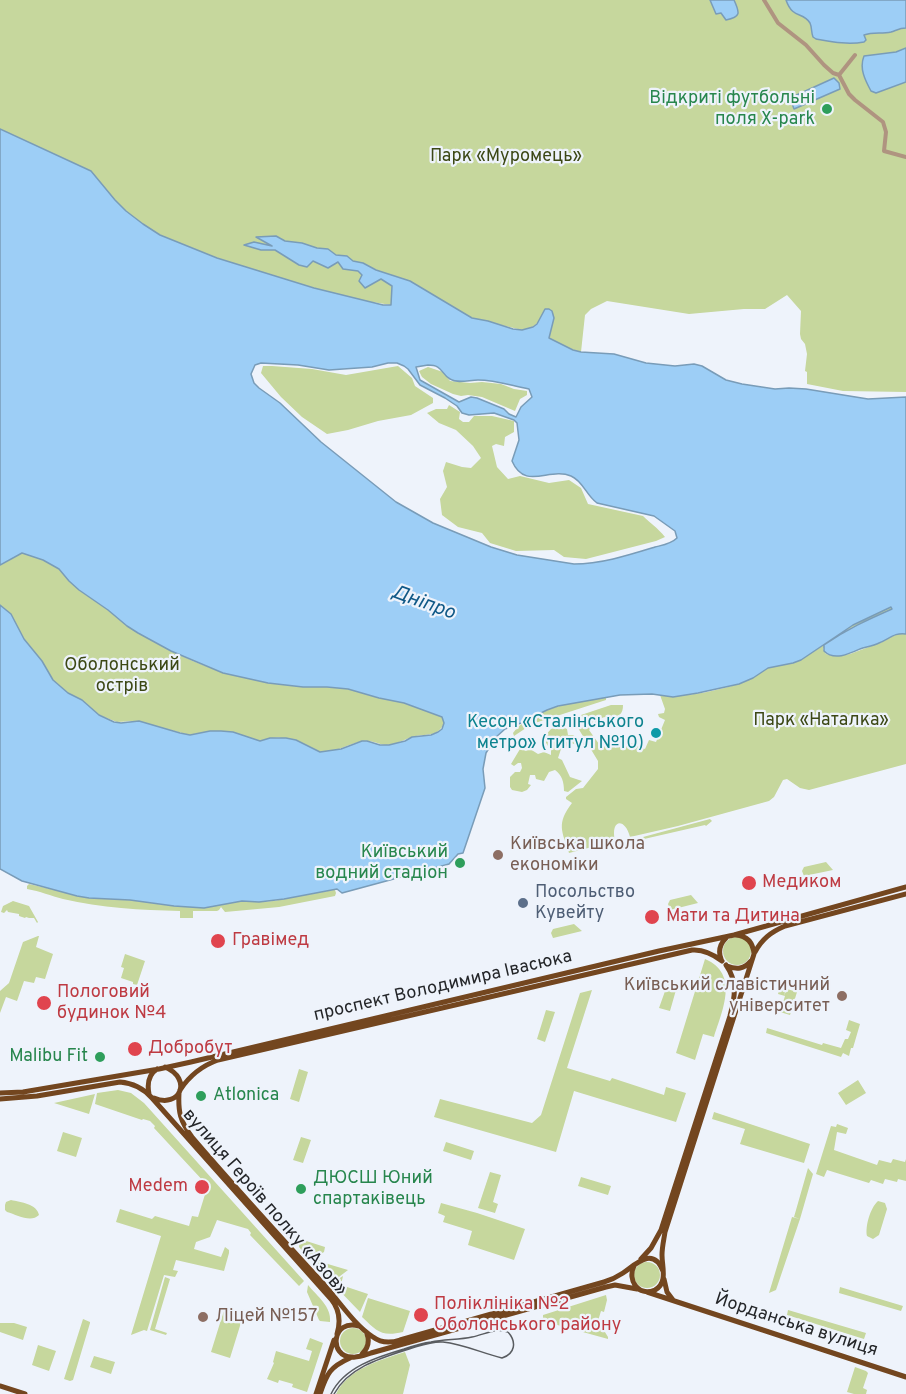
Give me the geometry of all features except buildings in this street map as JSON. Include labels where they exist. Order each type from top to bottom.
[{"type":"main road","points":[[363,1328],[369,1340],[366,1350],[355,1357],[342,1354],[336,1346],[337,1335],[340,1329],[350,1324],[363,1328],[380,1341],[394,1342],[604,1282],[619,1276],[637,1262],[651,1248],[661,1230],[735,1000],[735,985],[731,972],[720,956],[721,946],[728,936],[906,887]]},
{"type":"main road","points":[[724,963],[738,969],[747,965],[763,940],[769,934],[785,926],[906,894]]},
{"type":"main road","points":[[676,1303],[667,1292],[663,1274],[660,1264],[646,1258],[637,1262],[632,1270],[633,1283],[641,1290],[656,1289],[662,1282],[663,1274],[662,1254],[665,1232],[753,957],[752,944],[749,940],[745,936],[735,935]]},
{"type":"main road","name":"проспект Володимира Івасюка","points":[[180,1092],[201,1067],[218,1060],[728,936]]},
{"type":"main road","name":"проспект Володимира Івасюка","points":[[0,1093],[23,1092],[162,1068],[539,982],[692,950],[710,953],[724,963]]},
{"type":"main road","points":[[0,1099],[37,1096],[120,1082],[134,1085],[151,1096],[167,1101],[180,1092],[181,1083],[177,1075],[162,1068],[150,1076],[148,1082],[151,1096]]},
{"type":"main road","name":"вулиця Героїв полку «Азов»","points":[[180,1092],[179,1110],[185,1129],[363,1328]]},
{"type":"main road","name":"вулиця Героїв полку «Азов»","points":[[151,1096],[336,1305],[340,1316],[339,1326],[318,1394]]},
{"type":"main road","name":"Йорданська вулиця","points":[[355,1357],[615,1285],[641,1290],[906,1377]]},
{"type":"main road","name":"вулиця Героїв полку «Азов»","points":[[318,1394],[331,1369],[355,1357]]},
{"type":"main road","points":[[0,1386],[25,1394]]},
{"type":"street","points":[[764,0],[778,23],[806,45],[833,73],[839,75],[849,94],[884,124],[886,132],[884,151],[906,157]]},
{"type":"street","points":[[839,75],[855,55]]},
{"type":"green space","name":"Парк «Муромець»","points":[[0,0],[906,0],[906,392],[843,391],[807,384],[807,372],[805,371],[807,354],[800,334],[801,311],[787,295],[765,309],[689,314],[607,301],[591,309],[585,315],[581,352],[548,338],[554,318],[543,313],[535,325],[522,330],[472,318],[446,303],[423,310],[372,302],[314,318],[0,155]]},
{"type":"green space","points":[[263,366],[312,369],[346,375],[398,366],[412,378],[415,386],[433,398],[433,403],[411,415],[327,434],[302,417],[281,397],[261,373]]},
{"type":"green space","points":[[428,367],[443,372],[450,381],[501,384],[527,391],[527,395],[520,399],[515,411],[482,397],[453,394],[431,384],[422,377],[419,371]]},
{"type":"green space","points":[[449,405],[460,412],[459,419],[463,422],[469,422],[474,416],[492,416],[514,421],[514,432],[505,437],[504,446],[496,444],[492,446],[497,467],[508,479],[520,476],[549,483],[569,480],[581,488],[588,504],[643,516],[665,537],[586,559],[564,557],[554,550],[516,551],[490,543],[482,533],[458,527],[442,515],[440,499],[447,487],[443,471],[446,462],[471,468],[481,458],[473,446],[456,430],[439,423],[427,413],[436,409],[447,409]]},
{"type":"green space","name":"Оболонський острів","points":[[21,553],[58,563],[69,581],[79,590],[138,633],[193,661],[223,673],[268,683],[348,689],[404,703],[442,717],[444,723],[435,733],[393,744],[383,745],[364,741],[337,750],[320,752],[281,738],[258,740],[226,732],[190,735],[135,721],[117,722],[99,715],[53,680],[42,661],[24,639],[11,614],[0,605],[0,565],[6,562],[5,560]]},
{"type":"green space","name":"Парк «Наталка»","points":[[891,607],[892,609],[834,638],[823,649],[826,654],[833,656],[850,654],[897,634],[906,634],[906,764],[809,790],[800,788],[787,779],[783,780],[774,797],[769,801],[630,837],[625,826],[619,823],[615,828],[615,841],[569,853],[562,822],[572,803],[566,797],[576,789],[583,788],[598,769],[598,761],[572,718],[611,705],[623,705],[621,714],[600,719],[589,730],[599,744],[605,741],[616,748],[622,739],[645,749],[649,740],[656,742],[665,720],[658,714],[664,713],[665,709],[660,695],[717,690],[751,679],[765,669],[801,660],[853,625]]},
{"type":"green space","points":[[606,697],[606,700],[532,724],[514,736],[513,733],[521,724],[531,717],[555,707]]},
{"type":"green space","points":[[560,726],[567,729],[568,735],[581,738],[585,744],[584,747],[571,743],[566,748],[562,746],[558,758],[562,760],[570,777],[582,781],[568,792],[564,791],[562,779],[555,770],[549,772],[544,781],[536,779],[535,775],[530,775],[528,784],[531,785],[527,790],[522,792],[512,790],[510,777],[515,772],[520,772],[522,768],[521,763],[514,766],[511,764],[520,749],[526,751],[530,749],[538,754],[544,752],[551,755],[551,748],[543,738],[551,729]]},
{"type":"green space","points":[[710,819],[712,821],[706,826],[644,839],[643,837]]},
{"type":"green space","points":[[826,862],[833,870],[804,876],[802,871],[804,867]]},
{"type":"green space","points":[[29,884],[89,898],[194,907],[242,901],[273,901],[333,890],[336,893],[335,896],[279,907],[225,912],[221,907],[217,911],[193,911],[193,918],[180,918],[180,911],[121,908],[63,899],[27,889]]},
{"type":"green space","points":[[691,895],[698,903],[670,910],[668,904],[670,900]]},
{"type":"green space","points":[[13,901],[29,906],[38,922],[34,918],[25,918],[7,910],[4,913],[1,912],[3,906]]},
{"type":"green space","points":[[574,924],[582,931],[553,938],[551,933],[553,929]]},
{"type":"green space","points":[[39,936],[36,947],[53,954],[45,979],[36,977],[34,983],[24,981],[17,1001],[6,997],[0,1013],[0,991],[9,983],[23,942]]},
{"type":"green space","points":[[737,937],[747,941],[751,951],[747,961],[737,965],[727,961],[723,951],[727,941]]},
{"type":"green space","points":[[125,954],[145,961],[137,985],[121,978],[124,968],[121,967]]},
{"type":"green space","points":[[705,959],[716,966],[722,974],[726,994],[714,1037],[703,1034],[695,1060],[676,1053]]},
{"type":"green space","points":[[669,980],[678,983],[670,1011],[659,1008]]},
{"type":"green space","points":[[780,987],[786,989],[784,996],[778,994]]},
{"type":"green space","points":[[787,989],[797,992],[790,1015],[780,1012]]},
{"type":"green space","points":[[592,990],[567,1068],[610,1081],[612,1078],[664,1095],[666,1087],[686,1093],[676,1122],[574,1091],[556,1152],[434,1117],[440,1099],[532,1123],[541,1115],[580,993]]},
{"type":"green space","points":[[546,1010],[555,1012],[545,1042],[537,1039]]},
{"type":"green space","points":[[849,1020],[860,1024],[849,1056],[843,1053],[841,1057],[766,1033],[767,1028],[822,1045],[823,1043],[841,1048],[851,1032],[846,1030]]},
{"type":"green space","points":[[299,1069],[308,1072],[299,1102],[290,1099]]},
{"type":"green space","points":[[858,1080],[866,1093],[846,1105],[838,1093]]},
{"type":"green space","points":[[118,1090],[131,1093],[144,1103],[304,1281],[299,1286],[250,1235],[248,1229],[217,1220],[210,1237],[196,1242],[194,1249],[221,1257],[225,1247],[229,1253],[224,1271],[176,1260],[173,1270],[178,1271],[175,1277],[164,1275],[147,1331],[131,1335],[161,1236],[116,1222],[120,1209],[152,1219],[155,1216],[189,1226],[192,1216],[198,1217],[207,1188],[206,1184],[150,1121],[95,1104],[97,1093]]},
{"type":"green space","points":[[95,1094],[89,1114],[54,1103]]},
{"type":"green space","points":[[714,1112],[810,1144],[804,1163],[740,1144],[745,1129],[712,1119]]},
{"type":"green space","points":[[837,1124],[848,1128],[846,1134],[837,1132],[834,1150],[877,1165],[879,1160],[891,1163],[893,1159],[905,1162],[906,1159],[906,1181],[898,1179],[897,1182],[885,1179],[883,1184],[871,1180],[869,1183],[827,1170],[824,1177],[816,1174],[831,1126],[836,1127]]},
{"type":"green space","points":[[63,1132],[82,1138],[76,1157],[57,1151]]},
{"type":"green space","points":[[301,1137],[311,1140],[303,1163],[293,1160]]},
{"type":"green space","points":[[446,1142],[474,1151],[471,1160],[443,1151]]},
{"type":"green space","points":[[808,1168],[813,1174],[800,1219],[794,1217]]},
{"type":"green space","points":[[490,1172],[501,1175],[493,1202],[498,1204],[495,1213],[478,1208]]},
{"type":"green space","points":[[581,1177],[611,1186],[608,1195],[578,1186]]},
{"type":"green space","points":[[11,1200],[32,1206],[39,1215],[28,1218],[7,1212],[6,1202]]},
{"type":"green space","points":[[878,1201],[885,1203],[887,1209],[879,1235],[873,1239],[867,1236],[867,1228],[870,1213]]},
{"type":"green space","points":[[441,1203],[525,1229],[514,1260],[468,1245],[472,1231],[443,1222],[445,1216],[438,1213]]},
{"type":"green space","points":[[792,1217],[800,1219],[776,1290],[769,1293]]},
{"type":"green space","points":[[300,1239],[325,1247],[324,1252],[319,1255],[321,1262],[348,1270],[331,1283],[299,1247]]},
{"type":"green space","points":[[647,1262],[656,1266],[660,1275],[656,1284],[647,1288],[638,1284],[634,1275],[638,1266]]},
{"type":"green space","points":[[343,1276],[341,1285],[368,1294],[360,1312],[332,1283]]},
{"type":"green space","points":[[165,1277],[170,1279],[155,1329],[167,1333],[166,1335],[150,1330]]},
{"type":"green space","points":[[308,1285],[329,1311],[330,1322],[319,1320],[307,1292]]},
{"type":"green space","points":[[840,1287],[903,1306],[901,1311],[839,1293]]},
{"type":"green space","points":[[606,1295],[604,1312],[601,1311],[598,1321],[601,1322],[608,1339],[543,1321],[543,1315]]},
{"type":"green space","points":[[368,1298],[410,1311],[403,1332],[389,1334],[380,1332],[362,1317]]},
{"type":"green space","points":[[225,1307],[244,1313],[230,1358],[211,1352]]},
{"type":"green space","points":[[788,1310],[866,1333],[864,1339],[787,1315]]},
{"type":"green space","points":[[83,1319],[90,1323],[73,1380],[70,1381],[64,1379]]},
{"type":"green space","points":[[0,1323],[14,1323],[27,1327],[23,1340],[0,1332]]},
{"type":"green space","points":[[353,1328],[362,1332],[366,1341],[362,1350],[353,1354],[344,1350],[340,1341],[344,1332]]},
{"type":"green space","points":[[310,1338],[323,1343],[307,1392],[292,1387],[293,1384],[279,1380],[278,1383],[267,1379],[276,1351],[309,1361],[312,1351],[306,1349]]},
{"type":"green space","points":[[38,1345],[56,1351],[49,1371],[32,1365]]},
{"type":"green space","points":[[405,1352],[410,1365],[403,1394],[336,1394],[341,1385],[357,1372],[375,1362]]},
{"type":"green space","points":[[94,1356],[115,1362],[111,1374],[90,1367]]},
{"type":"green space","points":[[855,1367],[868,1373],[863,1388],[867,1390],[866,1394],[847,1392]]},
{"type":"water","points":[[710,0],[734,0],[737,16],[726,20],[721,13],[716,14]]},
{"type":"water","points":[[786,0],[906,0],[906,28],[888,33],[864,35],[866,40],[858,43],[816,39],[813,37],[811,25],[807,19],[795,13]]},
{"type":"water","points":[[906,48],[906,82],[876,93],[871,91],[862,69],[864,56],[896,52]]},
{"type":"water","points":[[834,78],[839,83],[840,89],[794,109],[790,98]]},
{"type":"water","name":"Дніпро","points":[[0,129],[91,171],[126,211],[160,235],[217,258],[314,288],[391,305],[392,286],[381,279],[365,288],[359,281],[362,275],[358,271],[343,269],[338,262],[328,268],[313,261],[307,267],[299,265],[275,250],[261,250],[244,245],[254,242],[272,246],[256,237],[276,236],[285,241],[328,249],[336,255],[347,256],[353,261],[410,281],[472,318],[513,329],[522,330],[533,327],[545,309],[549,309],[554,318],[549,338],[581,352],[614,354],[646,363],[675,366],[694,364],[726,380],[775,389],[806,389],[868,399],[906,397],[906,634],[895,635],[842,656],[832,656],[824,651],[824,645],[833,639],[892,609],[891,607],[853,625],[801,660],[768,668],[739,684],[673,697],[652,694],[620,695],[558,706],[505,729],[495,738],[486,753],[483,769],[485,788],[463,853],[458,854],[449,864],[342,893],[337,889],[284,899],[259,902],[242,901],[204,908],[174,906],[77,896],[22,881],[0,869],[0,605],[11,614],[24,639],[42,661],[53,680],[99,715],[114,722],[139,721],[190,735],[221,731],[233,732],[260,741],[270,738],[286,738],[296,740],[320,752],[341,749],[362,741],[389,745],[412,737],[431,735],[442,729],[444,723],[442,717],[404,703],[348,689],[268,683],[223,673],[171,651],[138,633],[79,590],[59,569],[43,560],[22,553],[0,565]],"holes":[[[261,363],[329,370],[397,363],[408,369],[420,385],[445,398],[457,406],[462,413],[469,415],[494,413],[514,420],[517,423],[519,440],[512,461],[517,470],[524,475],[531,477],[554,474],[571,476],[579,481],[597,503],[654,516],[675,531],[677,538],[667,544],[615,558],[574,564],[517,555],[433,523],[396,502],[321,442],[280,403],[259,388],[254,383],[251,374],[255,365]],[[428,365],[439,368],[453,380],[460,382],[485,380],[504,383],[529,389],[532,397],[521,407],[516,417],[504,409],[477,398],[471,397],[459,402],[420,380],[416,367]]]},
{"type":"tram line","points":[[331,1394],[344,1377],[362,1364],[424,1343],[467,1338],[499,1330],[508,1332],[513,1340],[512,1351],[502,1358],[450,1343],[435,1342],[420,1346],[368,1364],[349,1376],[334,1394]]},
{"type":"place","name":"Відкриті футбольні поля X-park","points":[[827,109]]},
{"type":"place","name":"Кесон «Сталінського метро» (титул №10)","points":[[656,733]]},
{"type":"place","name":"Київська школа економіки","points":[[498,855]]},
{"type":"place","name":"Київський водний стадіон","points":[[460,863]]},
{"type":"place","name":"Медиком","points":[[749,883]]},
{"type":"place","name":"Посольство Кувейту","points":[[523,903]]},
{"type":"place","name":"Мати та Дитина","points":[[652,917]]},
{"type":"place","name":"Гравімед","points":[[218,941]]},
{"type":"place","name":"Київський славістичний університет","points":[[842,996]]},
{"type":"place","name":"Пологовий будинок №4","points":[[44,1003]]},
{"type":"place","name":"Добробут","points":[[135,1049]]},
{"type":"place","name":"Malibu Fit","points":[[100,1057]]},
{"type":"place","name":"Atlonica","points":[[201,1096]]},
{"type":"place","name":"Medem","points":[[202,1187]]},
{"type":"place","name":"ДЮСШ Юний спартаківець","points":[[301,1189]]},
{"type":"place","name":"Поліклініка №2 Оболонського району","points":[[421,1315]]},
{"type":"place","name":"Ліцей №157","points":[[203,1317]]}]
